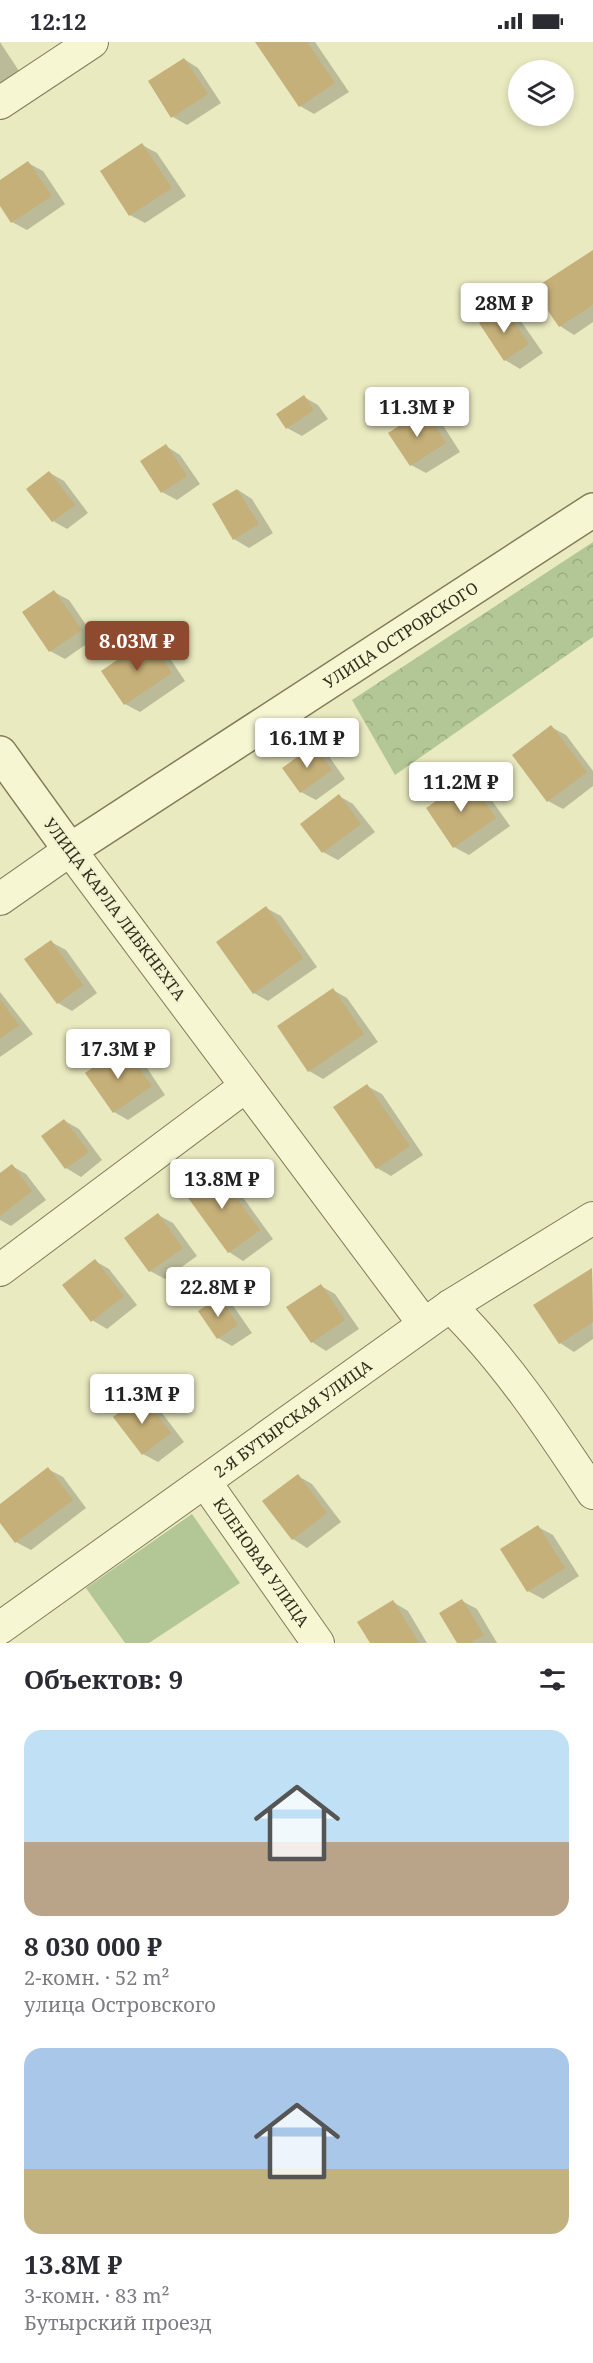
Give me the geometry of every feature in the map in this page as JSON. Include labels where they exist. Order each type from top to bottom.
[{"type":"street","points":[[0,103],[92,42]]},
{"type":"street","name":"УЛИЦА ОСТРОВСКОГО","points":[[0,899],[70,850],[593,510]]},
{"type":"street","name":"УЛИЦА КАРЛА ЛИБКНЕХТА","points":[[0,753],[424,1324]]},
{"type":"street","points":[[0,1269],[246,1086]]},
{"type":"street","name":"2-Я БУТЫРСКАЯ УЛИЦА","points":[[0,1628],[450,1306],[593,1218]]},
{"type":"street","points":[[450,1306],[474,1330],[517,1384],[593,1493]]},
{"type":"street","name":"КЛЕНОВАЯ УЛИЦА","points":[[205,1482],[318,1643]]},
{"type":"green space","points":[[593,542],[593,637],[395,775],[352,700]]},
{"type":"green space","points":[[192,1514],[240,1583],[149,1643],[125,1643],[86,1588]]},
{"type":"building","points":[[255,42],[307,42],[335,83],[299,107]]},
{"type":"building","points":[[184,58],[208,94],[171,118],[148,81]]},
{"type":"building","points":[[142,143],[172,188],[129,216],[100,171]]},
{"type":"building","points":[[28,161],[52,196],[11,223],[0,206],[0,180]]},
{"type":"building","points":[[593,250],[593,305],[559,327],[533,289]]},
{"type":"building","points":[[504,307],[529,344],[504,361],[479,323]]},
{"type":"building","points":[[304,395],[314,410],[286,429],[276,414]]},
{"type":"building","points":[[425,409],[446,443],[410,466],[388,433]]},
{"type":"building","points":[[166,444],[187,476],[161,493],[140,461]]},
{"type":"building","points":[[49,471],[75,505],[52,522],[26,489]]},
{"type":"building","points":[[237,489],[259,524],[233,540],[212,504]]},
{"type":"building","points":[[54,590],[82,630],[49,652],[22,612]]},
{"type":"building","points":[[149,638],[172,673],[124,705],[101,671]]},
{"type":"building","points":[[551,725],[587,772],[547,802],[512,755]]},
{"type":"building","points":[[314,745],[332,770],[300,793],[282,768]]},
{"type":"building","points":[[469,778],[496,818],[453,848],[426,808]]},
{"type":"building","points":[[339,794],[361,824],[322,853],[300,824]]},
{"type":"building","points":[[266,906],[303,958],[253,994],[216,942]]},
{"type":"building","points":[[51,940],[83,985],[57,1004],[24,959]]},
{"type":"building","points":[[333,988],[364,1034],[308,1072],[277,1026]]},
{"type":"building","points":[[0,999],[19,1025],[0,1039]]},
{"type":"building","points":[[124,1046],[152,1086],[113,1113],[85,1073]]},
{"type":"building","points":[[367,1084],[410,1146],[376,1169],[333,1107]]},
{"type":"building","points":[[64,1119],[89,1152],[65,1169],[41,1136]]},
{"type":"building","points":[[12,1164],[32,1191],[0,1216],[0,1173]]},
{"type":"building","points":[[215,1168],[260,1230],[228,1253],[183,1191]]},
{"type":"building","points":[[158,1213],[183,1248],[149,1272],[124,1238]]},
{"type":"building","points":[[95,1259],[124,1296],[91,1322],[62,1285]]},
{"type":"building","points":[[592,1268],[593,1322],[559,1344],[533,1305]]},
{"type":"building","points":[[321,1284],[345,1320],[311,1343],[286,1307]]},
{"type":"building","points":[[220,1297],[238,1325],[217,1339],[198,1311]]},
{"type":"building","points":[[142,1395],[171,1433],[142,1455],[113,1417]]},
{"type":"building","points":[[48,1467],[73,1500],[15,1543],[0,1523],[0,1504]]},
{"type":"building","points":[[298,1474],[327,1513],[292,1540],[262,1501]]},
{"type":"building","points":[[538,1525],[565,1568],[527,1592],[500,1549]]},
{"type":"building","points":[[462,1599],[484,1635],[470,1643],[457,1643],[439,1613]]},
{"type":"building","points":[[393,1600],[419,1643],[370,1643],[357,1622]]}]
